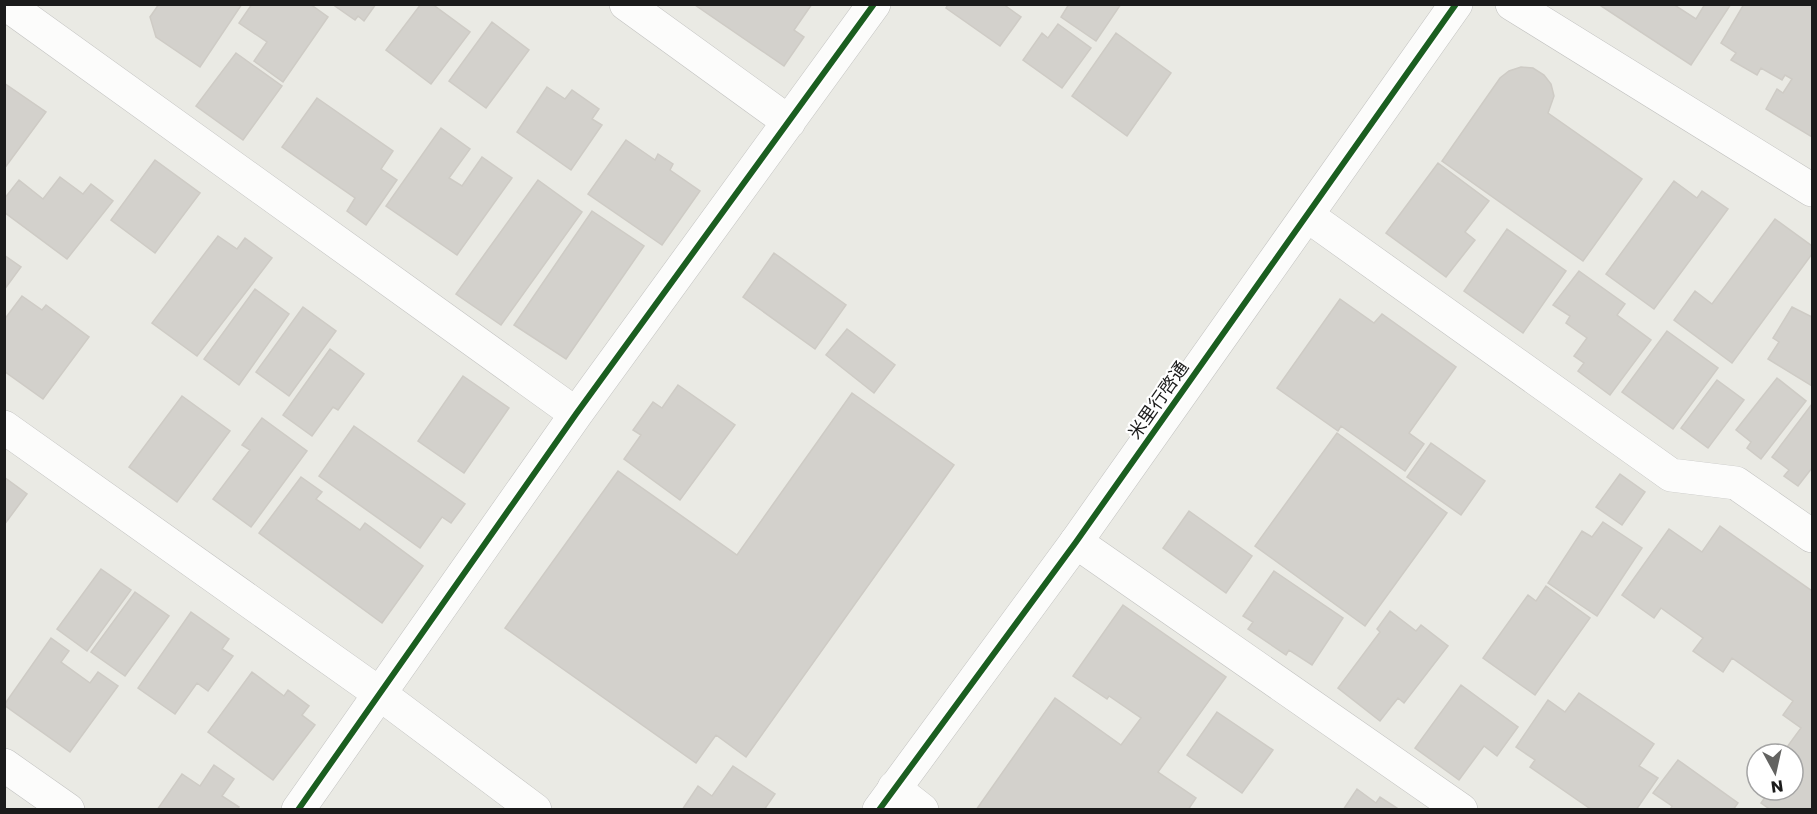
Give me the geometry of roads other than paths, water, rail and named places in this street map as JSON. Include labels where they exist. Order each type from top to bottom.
[{"type":"street","points":[[6,4],[576,414]]},
{"type":"street","points":[[626,4],[789,122]]},
{"type":"street","points":[[298,810],[576,414],[874,4]]},
{"type":"street","name":"米里行啓通","points":[[886,799],[1076,542],[1456,4]]},
{"type":"street","points":[[1512,4],[1812,190]]},
{"type":"street","points":[[1308,216],[1671,475],[1736,483],[1812,537]]},
{"type":"street","points":[[4,427],[380,694],[536,810]]},
{"type":"street","points":[[1076,542],[1461,810]]},
{"type":"street","points":[[4,765],[68,810]]},
{"type":"street","points":[[886,799],[922,810]]}]
